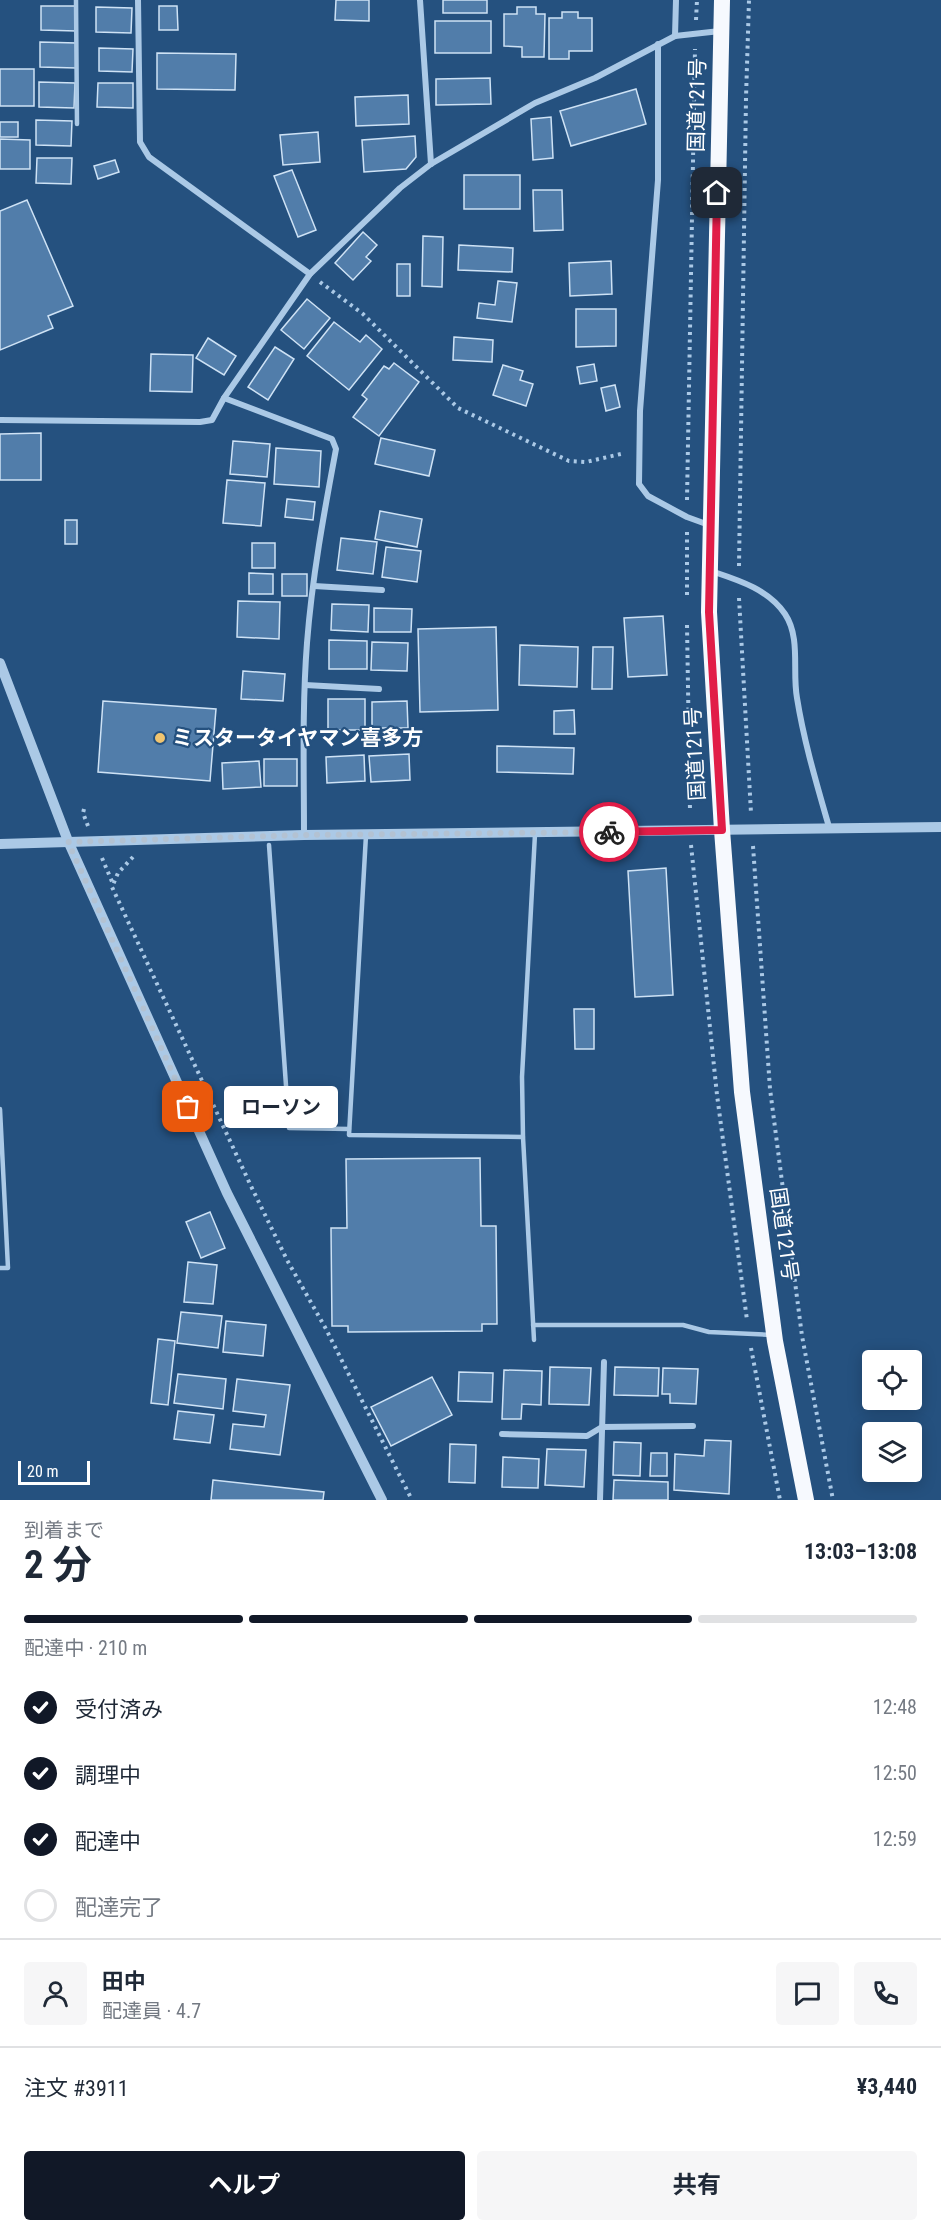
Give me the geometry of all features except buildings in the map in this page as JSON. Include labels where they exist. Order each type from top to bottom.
[{"type":"highway","name":"国道121号","points":[[722,0],[709,612],[722,830],[742,1092],[775,1335],[806,1500]]},
{"type":"street","points":[[138,0],[140,142],[148,157],[310,274]]},
{"type":"street","points":[[420,0],[431,164]]},
{"type":"street","points":[[675,36],[676,0]]},
{"type":"street","points":[[0,420],[200,422],[212,420],[224,398],[310,274],[400,188],[431,164],[535,104],[595,78],[675,36],[721,30]]},
{"type":"street","points":[[658,44],[658,180],[641,390],[639,484],[648,496],[687,517],[712,527]]},
{"type":"street","points":[[224,398],[332,439],[336,449],[323,523],[307,642],[304,835]]},
{"type":"street","points":[[711,570],[754,586],[776,603],[793,629],[796,696],[806,744],[829,827]]},
{"type":"street","points":[[314,586],[382,590]]},
{"type":"street","points":[[0,663],[68,842],[227,1193],[382,1500]]},
{"type":"street","points":[[305,685],[378,689]]},
{"type":"street","points":[[0,844],[304,835],[941,827]]},
{"type":"street","points":[[600,1500],[604,1362]]},
{"type":"street","points":[[502,1434],[587,1436],[602,1427],[693,1426]]},
{"type":"lane","points":[[76,0],[77,123]]},
{"type":"lane","points":[[534,1340],[522,1077],[535,833]]},
{"type":"lane","points":[[366,835],[349,1135],[523,1137]]},
{"type":"lane","points":[[269,845],[289,1128],[350,1129]]},
{"type":"lane","points":[[0,1109],[8,1268],[0,1268]]},
{"type":"lane","points":[[533,1325],[683,1325],[709,1332],[775,1335]]},
{"type":"path","points":[[687,601],[697,0]]},
{"type":"path","points":[[749,0],[739,610],[751,813]]},
{"type":"path","points":[[310,274],[363,314],[458,408],[569,461],[586,462],[640,450]]},
{"type":"path","points":[[687,623],[690,811]]},
{"type":"path","points":[[753,842],[770,1089],[802,1336],[834,1500]]},
{"type":"way so far","points":[[188,1107],[68,842],[304,835],[609,832]]},
{"type":"place","name":"ミスタータイヤマン喜多方","points":[[160,738]]},
{"type":"place","name":"ローソン","points":[[188,1107]]},
{"type":"route","points":[[609,832],[722,830],[709,612],[717,193]]}]
